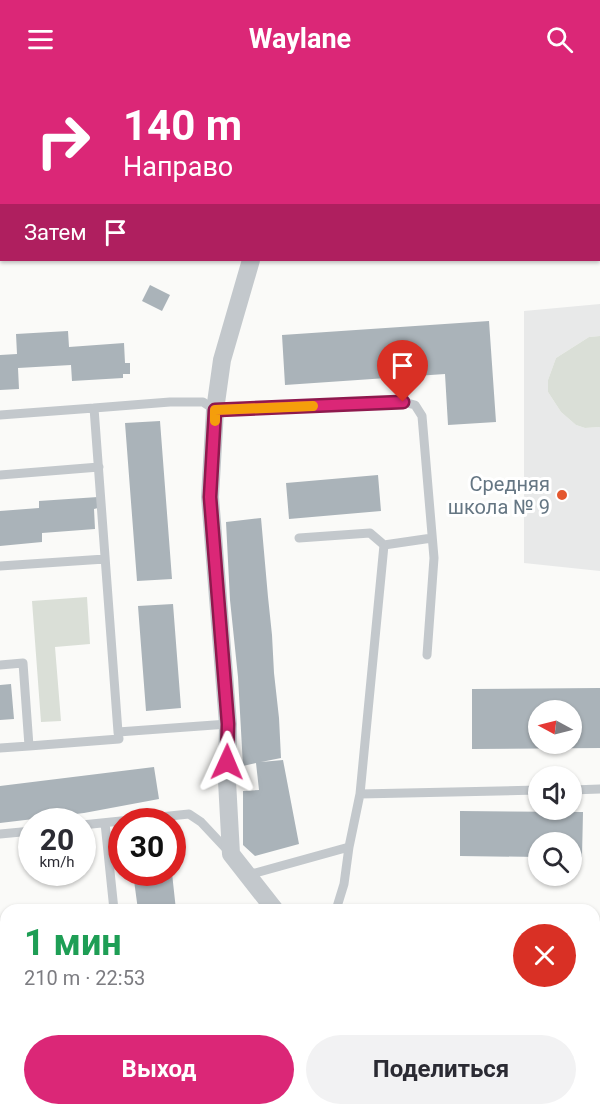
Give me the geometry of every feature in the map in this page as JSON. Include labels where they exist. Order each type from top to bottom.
[{"type":"street","points":[[251,261],[222,360],[215,410],[210,497],[228,724],[227,781],[231,854],[270,904]]},
{"type":"lane","points":[[0,415],[170,402],[203,402],[215,410],[403,402],[415,405],[422,416],[434,558],[427,655]]},
{"type":"lane","points":[[0,748],[119,739],[94,408]]},
{"type":"lane","points":[[0,475],[99,467]]},
{"type":"lane","points":[[299,538],[370,532],[384,545]]},
{"type":"lane","points":[[384,545],[432,538]]},
{"type":"lane","points":[[338,904],[344,884],[360,794],[384,545]]},
{"type":"lane","points":[[0,566],[105,559]]},
{"type":"lane","points":[[0,665],[23,663],[29,746]]},
{"type":"lane","points":[[118,732],[228,724]]},
{"type":"lane","points":[[582,790],[600,789]]},
{"type":"lane","points":[[360,794],[528,790]]},
{"type":"lane","points":[[96,824],[189,814],[201,822],[231,854]]},
{"type":"lane","points":[[105,823],[113,904]]},
{"type":"lane","points":[[0,834],[18,832]]},
{"type":"lane","points":[[248,875],[349,848]]},
{"type":"shaded area","name":"Средняя школа № 9","points":[[600,304],[600,336],[589,337],[556,358],[548,380],[548,392],[561,412],[576,425],[585,428],[600,427],[600,571],[524,563],[524,311]]},
{"type":"shaded area","points":[[600,336],[600,427],[585,428],[576,425],[561,412],[548,392],[548,380],[556,358],[589,337]]},
{"type":"shaded area","points":[[87,597],[90,644],[55,647],[61,721],[41,722],[32,601]]},
{"type":"building","points":[[150,285],[170,295],[162,311],[142,301]]},
{"type":"building","points":[[489,321],[496,422],[448,425],[445,374],[285,385],[282,335]]},
{"type":"building","points":[[68,331],[69,347],[124,343],[125,363],[130,363],[130,374],[123,374],[123,378],[72,381],[71,365],[18,368],[19,389],[0,390],[0,355],[17,354],[16,334]]},
{"type":"building","points":[[160,421],[172,579],[137,581],[125,423]]},
{"type":"building","points":[[378,475],[381,511],[289,519],[286,483]]},
{"type":"building","points":[[98,497],[98,508],[94,509],[95,529],[42,533],[42,542],[0,546],[0,511],[39,508],[39,501]]},
{"type":"building","points":[[261,518],[281,758],[261,762],[283,760],[299,844],[255,856],[243,845],[243,791],[259,790],[256,763],[243,766],[226,522]]},
{"type":"building","points":[[173,604],[181,708],[146,711],[138,606]]},
{"type":"building","points":[[11,684],[14,719],[0,720],[0,685]]},
{"type":"building","points":[[600,688],[600,748],[582,748],[582,700],[528,700],[528,749],[472,749],[472,689]]},
{"type":"building","points":[[154,767],[159,799],[96,811],[96,808],[18,808],[18,821],[0,823],[0,786]]},
{"type":"building","points":[[460,811],[528,812],[528,820],[582,820],[583,812],[582,857],[582,832],[528,832],[528,857],[460,856]]},
{"type":"building","points":[[135,886],[173,886],[175,904],[137,904]]},
{"type":"slow traffic","points":[[215,421],[215,410],[313,406]]},
{"type":"place","name":"Средняя школа № 9","points":[[562,495]]},
{"type":"route","points":[[227,762],[228,724],[210,497],[215,410],[403,402]]}]
